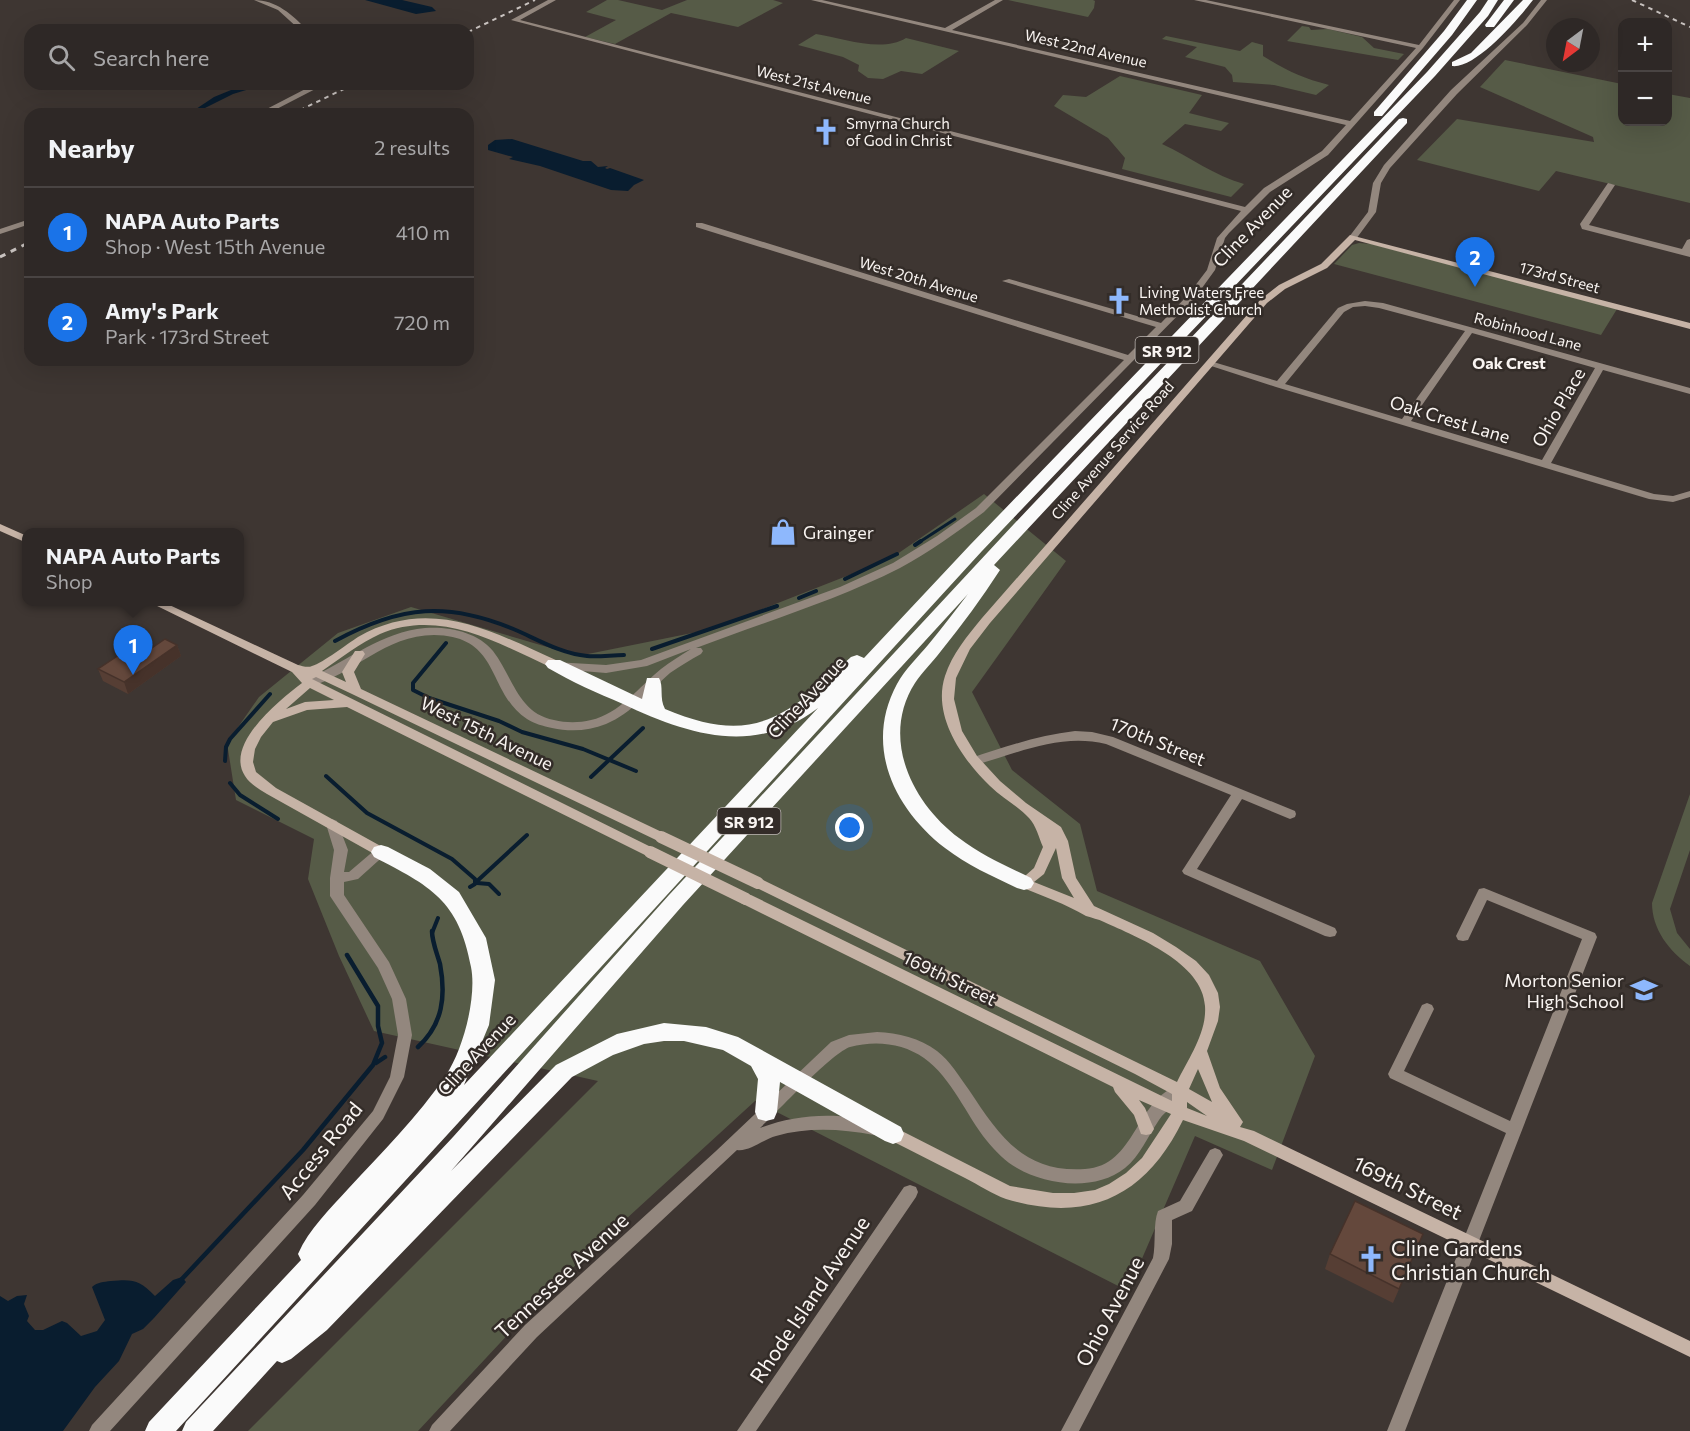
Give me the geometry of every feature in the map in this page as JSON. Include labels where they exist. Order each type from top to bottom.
[{"type":"highway","points":[[1357,151],[1360,136],[1448,33],[1472,0]]},
{"type":"highway","name":"Cline Avenue","points":[[158,1431],[976,548],[1431,74],[1484,14],[1493,0]]},
{"type":"highway","name":"Cline Avenue","points":[[195,1431],[461,1144],[676,900],[1020,527],[1456,64],[1509,0]]},
{"type":"highway","points":[[1456,64],[1475,55],[1528,0]]},
{"type":"highway","points":[[1020,527],[981,588],[906,683],[892,716],[889,744],[903,788],[941,834],[982,862],[1024,883]]},
{"type":"highway","points":[[554,664],[658,714],[684,724],[715,730],[750,730],[770,726],[790,717],[817,699],[976,548]]},
{"type":"highway","points":[[653,682],[651,699],[658,714]]},
{"type":"highway","points":[[269,1312],[328,1228],[410,1137],[456,1079],[478,1025],[484,980],[476,938],[452,897],[423,874],[381,852]]},
{"type":"highway","points":[[240,1383],[318,1322],[564,1071],[602,1048],[639,1034],[663,1031],[710,1035],[757,1056],[893,1134]]},
{"type":"highway","points":[[757,1056],[769,1079],[766,1112]]},
{"type":"main road","name":"173rd Street","points":[[1353,237],[1690,326]]},
{"type":"main road","name":"Cline Avenue Service Road","points":[[1091,912],[1068,876],[1063,843],[1057,831],[1049,822],[1036,817],[1006,793],[962,745],[948,704],[950,681],[959,657],[1109,477],[1273,293],[1324,266],[1353,237]]},
{"type":"main road","points":[[0,527],[22,538]]},
{"type":"main road","name":"West 15th Avenue","points":[[163,606],[353,697],[661,837]]},
{"type":"main road","name":"Cline Avenue","points":[[311,677],[378,631],[405,624],[438,621],[470,627],[554,664]]},
{"type":"main road","points":[[267,721],[305,706],[353,697],[348,672],[359,654]]},
{"type":"main road","points":[[311,677],[267,721],[250,749],[248,765],[250,774],[269,790],[381,852]]},
{"type":"main road","name":"West 15th Avenue","points":[[311,677],[326,677],[353,697],[650,852]]},
{"type":"main road","name":"Cline Avenue Service Road","points":[[1024,883],[1039,871],[1050,847],[1036,817]]},
{"type":"main road","name":"169th Street","points":[[661,837],[1179,1091],[1202,1103],[1242,1133]]},
{"type":"main road","name":"169th Street","points":[[650,852],[1162,1104],[1242,1133],[1690,1349]]},
{"type":"main road","points":[[1024,883],[1159,942],[1194,967],[1204,979],[1211,994],[1212,1010],[1201,1053],[1179,1091],[1179,1112]]},
{"type":"main road","points":[[1201,1053],[1208,1083],[1214,1095],[1242,1133]]},
{"type":"main road","points":[[1113,1080],[1140,1112],[1146,1129]]},
{"type":"main road","name":"Tennessee Avenue","points":[[893,1134],[1007,1192],[1027,1198],[1076,1200],[1093,1198],[1117,1188],[1140,1173],[1154,1157],[1179,1112]]},
{"type":"street","points":[[257,0],[280,9],[297,24]]},
{"type":"street","name":"West 21st Avenue","points":[[553,0],[514,21],[1247,210]]},
{"type":"street","name":"West 22nd Avenue","points":[[814,0],[1352,124]]},
{"type":"street","points":[[946,30],[1000,0]]},
{"type":"street","points":[[1197,0],[1421,47]]},
{"type":"street","name":"Cline Avenue","points":[[554,664],[606,669],[644,663],[724,636],[844,590],[897,565],[950,533],[996,495],[1163,326],[1199,287],[1211,270],[1222,236],[1270,187],[1318,159],[1421,47],[1457,0]]},
{"type":"street","name":"Cline Avenue Service Road","points":[[1353,237],[1372,212],[1377,183],[1388,167],[1454,92],[1525,24],[1544,0]]},
{"type":"street","points":[[273,108],[309,90]]},
{"type":"street","points":[[1611,185],[1584,224],[1585,227],[1687,253],[1690,242]]},
{"type":"street","points":[[0,232],[24,223]]},
{"type":"street","name":"West 20th Avenue","points":[[699,225],[1131,359]]},
{"type":"street","points":[[1006,281],[1163,326]]},
{"type":"street","name":"Robinhood Lane","points":[[1279,385],[1341,310],[1359,304],[1380,305],[1690,391]]},
{"type":"street","points":[[1405,422],[1470,330]]},
{"type":"street","name":"Oak Crest Lane","points":[[1210,364],[1653,497],[1665,499],[1686,496]]},
{"type":"street","name":"Ohio Place","points":[[1545,464],[1600,366]]},
{"type":"street","name":"Cline Avenue","points":[[326,677],[359,654],[392,638],[415,633],[442,632],[463,636],[488,653],[525,714],[551,724],[574,727],[597,723],[612,716],[675,664],[724,636]]},
{"type":"street","name":"170th Street","points":[[975,761],[1058,736],[1088,735],[1109,740],[1290,814]]},
{"type":"street","points":[[1239,793],[1188,871],[1330,932]]},
{"type":"street","points":[[333,824],[341,850],[336,878],[353,876],[381,852]]},
{"type":"street","name":"Access Road","points":[[98,1431],[309,1200],[378,1115],[397,1077],[405,1035],[399,999],[384,966],[338,896],[336,878]]},
{"type":"street","points":[[1396,1431],[1590,937],[1484,893],[1463,936]]},
{"type":"street","points":[[1427,1009],[1395,1074],[1515,1130]]},
{"type":"street","name":"Tennessee Avenue","points":[[438,1431],[531,1331],[721,1156],[836,1046],[851,1039],[885,1038],[914,1046],[940,1064],[974,1113],[1012,1158],[1028,1167],[1052,1175],[1082,1177],[1111,1169],[1126,1158],[1162,1104],[1179,1091]]},
{"type":"street","name":"Tennessee Avenue","points":[[721,1156],[752,1137],[778,1128],[812,1122],[852,1124],[893,1134]]},
{"type":"street","name":"Ohio Avenue","points":[[1070,1431],[1161,1259],[1164,1244],[1164,1216],[1186,1206],[1215,1155]]},
{"type":"street","name":"Rhode Island Avenue","points":[[746,1431],[910,1192]]},
{"type":"green space","points":[[607,0],[618,0],[662,10],[687,0],[773,0],[783,3],[738,27],[671,13],[615,44],[585,37],[616,20],[586,12]]},
{"type":"green space","points":[[1008,0],[1095,1],[1094,8],[1088,17]]},
{"type":"green space","points":[[1302,26],[1309,27],[1311,30],[1328,29],[1362,37],[1374,48],[1404,54],[1398,60],[1287,41]]},
{"type":"green space","points":[[816,34],[874,44],[896,42],[906,38],[959,51],[922,74],[901,71],[883,79],[868,78],[858,71],[859,65],[843,57],[798,45]]},
{"type":"green space","points":[[1166,36],[1240,51],[1252,42],[1263,45],[1263,56],[1287,70],[1329,85],[1316,95],[1274,85],[1233,82],[1232,75],[1225,67],[1185,57],[1197,47],[1162,39]]},
{"type":"green space","points":[[1505,60],[1546,68],[1546,72],[1564,72],[1618,83],[1618,126],[1672,126],[1672,95],[1690,98],[1690,203],[1556,171],[1539,191],[1417,160],[1457,119],[1594,142],[1593,137],[1480,87]]},
{"type":"green space","points":[[1120,76],[1202,95],[1189,113],[1229,123],[1221,131],[1185,124],[1162,144],[1233,181],[1244,184],[1231,197],[1122,169],[1125,158],[1108,138],[1054,106],[1063,95],[1086,97]]},
{"type":"green space","points":[[1372,244],[1617,309],[1601,335],[1334,264],[1352,245]]},
{"type":"green space","points":[[984,494],[1066,561],[972,692],[1012,770],[1080,824],[1097,891],[1260,961],[1315,1056],[1272,1170],[1195,1136],[1128,1291],[755,1101],[555,1284],[418,1431],[248,1431],[598,1081],[374,1031],[339,956],[308,879],[314,839],[236,800],[227,743],[259,697],[338,633],[411,607],[578,656],[712,629],[890,559]]},
{"type":"green space","points":[[1690,794],[1690,850],[1670,909],[1677,933],[1690,949],[1690,966],[1663,939],[1655,922],[1652,903]]},
{"type":"water","points":[[365,0],[402,0],[432,7],[436,11],[416,14]]},
{"type":"water","points":[[231,90],[246,90],[205,108],[198,108],[214,97]]},
{"type":"water","points":[[512,139],[583,161],[591,161],[598,167],[608,166],[605,168],[644,180],[628,191],[611,190],[540,166],[509,159],[513,157],[488,150],[488,145],[495,140]]},
{"type":"water","points":[[182,1277],[186,1282],[143,1329],[132,1334],[119,1361],[95,1387],[63,1431],[0,1431],[0,1296],[8,1301],[17,1296],[27,1295],[24,1304],[29,1316],[27,1321],[35,1330],[43,1330],[62,1321],[81,1336],[97,1331],[105,1320],[92,1287],[94,1285],[119,1280],[131,1281],[145,1287],[155,1296],[173,1280]]},
{"type":"building","points":[[165,639],[177,645],[124,682],[98,669],[125,651],[137,658]]},
{"type":"building","name":"Cline Gardens Christian Church","points":[[1355,1201],[1423,1234],[1399,1289],[1330,1254]]},
{"type":"waterway","points":[[918,543],[955,519]]},
{"type":"waterway","points":[[845,579],[897,554]]},
{"type":"waterway","points":[[799,598],[816,591]]},
{"type":"waterway","points":[[652,649],[777,606]]},
{"type":"waterway","points":[[335,641],[359,629],[404,614],[447,611],[493,621],[569,653],[592,656],[624,655]]},
{"type":"waterway","points":[[446,643],[413,683],[413,690],[429,698],[499,721],[522,732],[583,749],[609,760]]},
{"type":"waterway","points":[[225,761],[226,747],[230,739],[270,694]]},
{"type":"waterway","points":[[609,760],[643,728]]},
{"type":"waterway","points":[[591,777],[609,760]]},
{"type":"waterway","points":[[609,760],[636,771]]},
{"type":"waterway","points":[[326,776],[367,813],[452,859],[475,879],[475,883]]},
{"type":"waterway","points":[[230,783],[240,795],[278,819]]},
{"type":"waterway","points":[[475,883],[527,835]]},
{"type":"waterway","points":[[470,887],[475,883]]},
{"type":"waterway","points":[[477,883],[489,884],[499,894]]},
{"type":"waterway","points":[[432,932],[438,918]]},
{"type":"waterway","points":[[418,1047],[433,1029],[441,1009],[442,976],[432,932]]},
{"type":"waterway","points":[[181,1280],[303,1150],[373,1065],[382,1043],[378,1026],[378,1006],[347,955]]},
{"type":"waterway","points":[[376,1063],[385,1057]]},
{"type":"railway","points":[[474,29],[535,0]]},
{"type":"railway","points":[[1632,0],[1690,27]]},
{"type":"railway","points":[[304,108],[342,90]]},
{"type":"railway","points":[[0,257],[24,245]]},
{"type":"place","name":"Smyrna Church of God in Christ","points":[[826,132]]},
{"type":"place","name":"Amy's Park","points":[[1475,287]]},
{"type":"place","name":"Living Waters Free Methodist Church","points":[[1119,301]]},
{"type":"place","name":"Grainger","points":[[783,532]]},
{"type":"place","name":"NAPA Auto Parts","points":[[133,675]]},
{"type":"place","name":"Morton Senior High School","points":[[1644,990]]},
{"type":"place","name":"Cline Gardens Christian Church","points":[[1371,1259]]},
{"type":"district","name":"Oak Crest","points":[[1509,362]]}]
